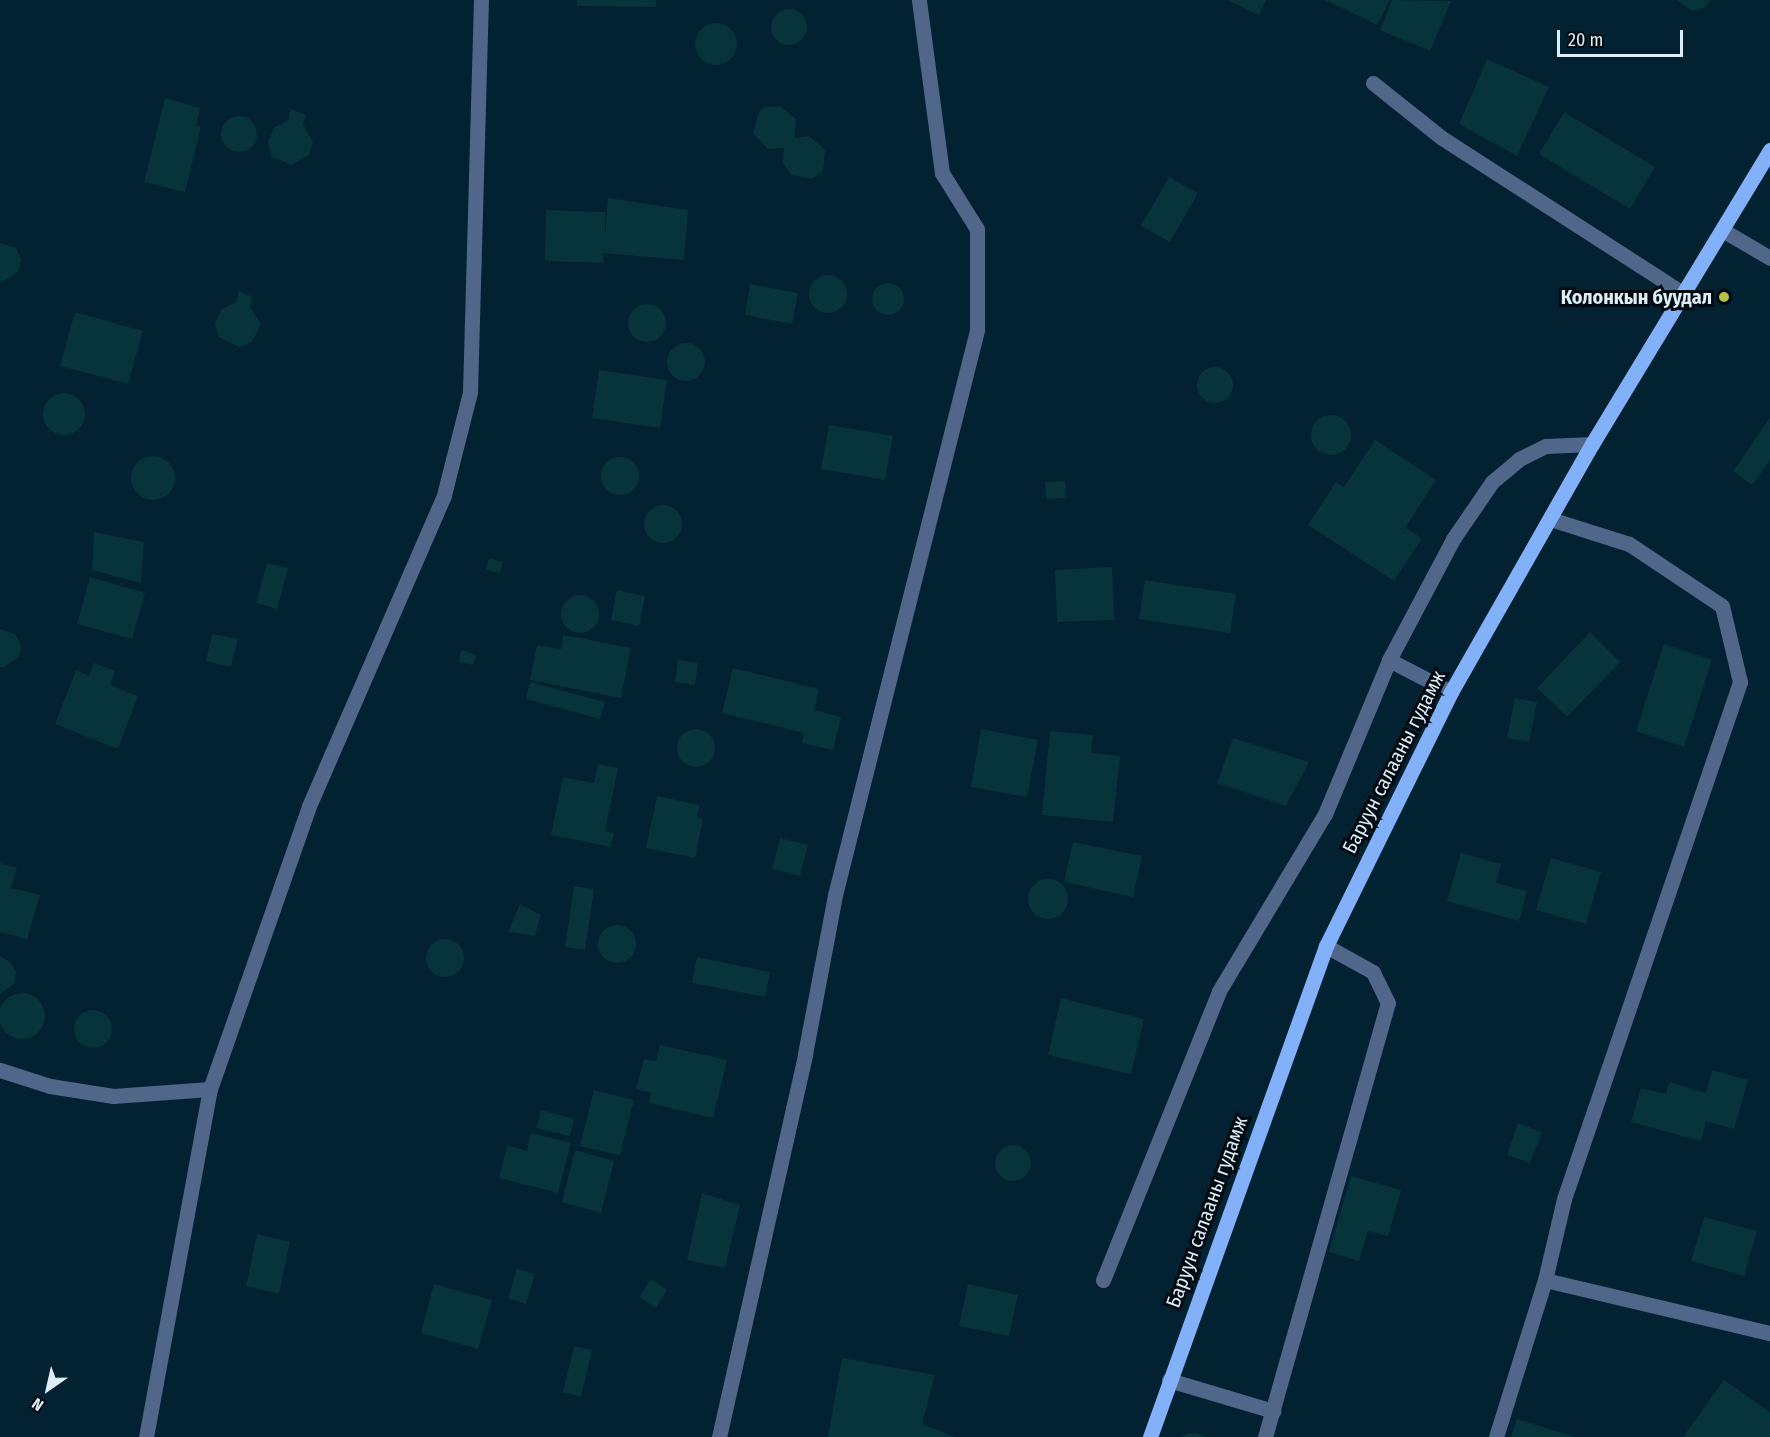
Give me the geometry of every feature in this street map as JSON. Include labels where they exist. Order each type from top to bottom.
[{"type":"main road","name":"Баруун салааны гудамж","points":[[1150,1437],[1326,946],[1451,692],[1592,444],[1724,231],[1770,150]]},
{"type":"street","points":[[146,1437],[210,1089],[309,806],[444,495],[470,392],[481,0]]},
{"type":"street","points":[[719,1437],[804,1054],[835,895],[977,330],[977,230],[942,173],[919,0]]},
{"type":"street","points":[[1373,83],[1442,138],[1683,294]]},
{"type":"street","points":[[1724,231],[1770,258]]},
{"type":"street","points":[[1103,1280],[1219,991],[1325,814],[1389,660],[1453,539],[1492,482],[1519,459],[1546,446],[1592,444]]},
{"type":"street","points":[[1496,1437],[1545,1280],[1568,1188],[1740,682],[1722,606],[1629,544],[1550,519]]},
{"type":"street","points":[[1389,660],[1451,692]]},
{"type":"street","points":[[1265,1437],[1388,1004],[1373,972],[1326,946]]},
{"type":"street","points":[[0,1070],[50,1086],[113,1096],[210,1089]]},
{"type":"street","points":[[1545,1280],[1770,1333]]},
{"type":"street","points":[[1169,1380],[1273,1411]]},
{"type":"building","points":[[577,0],[656,0],[656,7],[577,6]]},
{"type":"building","points":[[1227,0],[1266,0],[1259,15]]},
{"type":"building","points":[[1325,0],[1390,0],[1377,25]]},
{"type":"building","points":[[1392,0],[1451,1],[1430,51],[1380,30]]},
{"type":"building","points":[[1677,0],[1711,0],[1704,8],[1692,11]]},
{"type":"building","points":[[789,9],[802,14],[807,27],[802,40],[789,45],[776,40],[771,27],[776,14]]},
{"type":"building","points":[[716,23],[731,29],[737,44],[731,59],[716,65],[701,59],[695,44],[701,29]]},
{"type":"building","points":[[1487,59],[1549,87],[1517,156],[1459,124]]},
{"type":"building","points":[[165,98],[200,108],[196,126],[201,127],[185,192],[144,182]]},
{"type":"building","points":[[780,106],[796,119],[795,138],[809,136],[825,150],[823,171],[812,179],[791,175],[783,163],[784,148],[768,149],[753,133],[759,112],[765,107]]},
{"type":"building","points":[[291,109],[306,115],[303,124],[313,142],[309,155],[291,165],[271,156],[268,141],[275,127],[288,121]]},
{"type":"building","points":[[1564,112],[1655,167],[1630,209],[1539,154]]},
{"type":"building","points":[[239,116],[252,121],[257,134],[252,147],[239,152],[226,147],[221,134],[226,121]]},
{"type":"building","points":[[1169,177],[1198,193],[1170,242],[1141,226]]},
{"type":"building","points":[[608,198],[688,210],[684,260],[603,253],[604,263],[545,261],[546,210],[605,212],[605,237]]},
{"type":"building","points":[[0,243],[16,248],[21,259],[19,271],[4,281],[0,281]]},
{"type":"building","points":[[828,275],[841,281],[847,294],[841,307],[828,313],[815,307],[809,294],[815,281]]},
{"type":"building","points":[[888,283],[899,288],[904,299],[899,310],[888,315],[877,310],[872,299],[877,288]]},
{"type":"building","points":[[750,284],[798,293],[792,324],[745,315]]},
{"type":"building","points":[[239,291],[253,297],[250,307],[261,324],[252,342],[239,347],[219,337],[215,323],[222,309],[236,302]]},
{"type":"building","points":[[647,304],[654,305],[660,310],[665,316],[665,330],[660,336],[654,341],[647,342],[640,341],[634,336],[629,330],[628,323],[629,316],[634,310],[640,305]]},
{"type":"building","points":[[75,312],[143,331],[128,384],[60,366]]},
{"type":"building","points":[[686,343],[693,344],[699,349],[704,355],[704,369],[699,375],[693,380],[686,381],[679,380],[673,375],[668,369],[667,362],[668,355],[673,349],[679,344]]},
{"type":"building","points":[[1215,367],[1228,372],[1233,385],[1228,398],[1215,403],[1202,398],[1197,385],[1202,372]]},
{"type":"building","points":[[599,370],[667,380],[660,428],[592,418]]},
{"type":"building","points":[[64,393],[79,399],[85,414],[79,429],[64,435],[49,429],[43,414],[49,399]]},
{"type":"building","points":[[1331,415],[1339,416],[1345,421],[1350,427],[1350,443],[1345,449],[1339,454],[1331,455],[1323,454],[1317,449],[1312,443],[1311,435],[1312,427],[1317,421],[1323,416]]},
{"type":"building","points":[[1770,418],[1770,460],[1752,485],[1733,471]]},
{"type":"building","points":[[829,425],[893,436],[885,480],[821,469]]},
{"type":"building","points":[[1375,440],[1436,480],[1405,528],[1422,538],[1394,581],[1308,525],[1336,482],[1344,487]]},
{"type":"building","points":[[153,456],[169,462],[175,478],[169,494],[153,500],[137,494],[131,478],[137,462]]},
{"type":"building","points":[[620,457],[627,458],[633,463],[638,469],[638,483],[633,489],[627,494],[620,495],[613,494],[607,489],[602,483],[601,476],[602,469],[607,463],[613,458]]},
{"type":"building","points":[[1065,481],[1066,498],[1046,499],[1045,482]]},
{"type":"building","points":[[663,505],[676,511],[682,524],[676,537],[663,543],[650,537],[644,524],[650,511]]},
{"type":"building","points":[[94,532],[144,542],[141,583],[92,570]]},
{"type":"building","points":[[489,558],[503,562],[500,574],[486,569]]},
{"type":"building","points":[[267,563],[288,568],[277,609],[256,603]]},
{"type":"building","points":[[1112,567],[1114,620],[1057,622],[1055,570]]},
{"type":"building","points":[[90,577],[145,593],[132,639],[77,624]]},
{"type":"building","points":[[1145,580],[1236,594],[1230,633],[1139,619]]},
{"type":"building","points":[[617,590],[645,596],[639,626],[611,620]]},
{"type":"building","points":[[580,595],[587,596],[593,601],[598,607],[598,621],[593,627],[587,632],[580,633],[573,632],[567,627],[562,621],[561,614],[562,607],[567,601],[573,596]]},
{"type":"building","points":[[0,629],[15,634],[21,645],[19,657],[4,667],[0,667]]},
{"type":"building","points":[[1590,632],[1620,662],[1567,717],[1537,688]]},
{"type":"building","points":[[212,634],[238,639],[231,667],[206,661]]},
{"type":"building","points":[[563,635],[631,648],[621,698],[530,680],[537,645],[561,649]]},
{"type":"building","points":[[1664,644],[1712,660],[1684,747],[1636,731]]},
{"type":"building","points":[[461,650],[476,655],[473,665],[459,662]]},
{"type":"building","points":[[678,660],[698,663],[695,685],[675,682]]},
{"type":"building","points":[[94,663],[115,671],[110,685],[138,696],[118,749],[55,724],[76,670],[89,676]]},
{"type":"building","points":[[733,668],[819,689],[814,710],[841,717],[833,750],[802,743],[804,733],[722,713]]},
{"type":"building","points":[[530,682],[605,702],[600,719],[526,699]]},
{"type":"building","points":[[1515,698],[1537,702],[1529,742],[1507,738]]},
{"type":"building","points":[[696,729],[703,730],[709,735],[714,741],[714,755],[709,761],[703,766],[696,767],[689,766],[683,761],[678,755],[677,748],[678,741],[683,735],[689,730]]},
{"type":"building","points":[[981,729],[1038,740],[1027,797],[971,787]]},
{"type":"building","points":[[1050,731],[1093,735],[1091,753],[1120,756],[1113,822],[1042,815]]},
{"type":"building","points":[[1233,738],[1309,762],[1286,806],[1217,783]]},
{"type":"building","points":[[598,764],[618,768],[605,831],[614,833],[611,847],[551,835],[563,777],[594,783]]},
{"type":"building","points":[[657,796],[700,805],[697,818],[703,819],[695,858],[646,848]]},
{"type":"building","points":[[780,838],[808,845],[800,876],[772,869]]},
{"type":"building","points":[[1073,842],[1142,856],[1133,897],[1064,882]]},
{"type":"building","points":[[1461,853],[1501,864],[1496,883],[1527,891],[1519,921],[1447,901]]},
{"type":"building","points":[[1551,858],[1601,872],[1586,924],[1536,910]]},
{"type":"building","points":[[0,863],[17,868],[11,888],[40,895],[27,939],[0,932]]},
{"type":"building","points":[[1048,879],[1056,880],[1062,885],[1067,891],[1067,907],[1062,913],[1056,918],[1048,919],[1040,918],[1034,913],[1029,907],[1028,899],[1029,891],[1034,885],[1040,880]]},
{"type":"building","points":[[574,886],[594,889],[585,950],[565,947]]},
{"type":"building","points":[[520,904],[541,915],[535,936],[508,932]]},
{"type":"building","points":[[617,925],[630,931],[636,944],[630,957],[617,963],[604,957],[598,944],[604,931]]},
{"type":"building","points":[[445,939],[452,940],[458,945],[463,951],[463,965],[458,971],[452,976],[445,977],[438,976],[432,971],[427,965],[426,958],[427,951],[432,945],[438,940]]},
{"type":"building","points":[[0,956],[10,962],[16,972],[14,984],[0,994]]},
{"type":"building","points":[[697,957],[770,972],[765,997],[692,983]]},
{"type":"building","points":[[22,993],[38,1000],[45,1016],[38,1032],[22,1039],[6,1032],[-1,1016],[6,1000]]},
{"type":"building","points":[[1061,998],[1144,1019],[1131,1074],[1048,1055]]},
{"type":"building","points":[[93,1010],[100,1011],[106,1016],[111,1022],[111,1036],[106,1042],[100,1047],[93,1048],[86,1047],[80,1042],[75,1036],[74,1029],[75,1022],[80,1016],[86,1011]]},
{"type":"building","points":[[660,1045],[727,1060],[713,1118],[649,1103],[651,1093],[636,1089],[644,1059],[656,1061]]},
{"type":"building","points":[[1712,1070],[1748,1080],[1734,1129],[1706,1121],[1701,1141],[1631,1122],[1641,1088],[1666,1094],[1669,1082],[1706,1093]]},
{"type":"building","points":[[594,1090],[634,1100],[620,1155],[580,1146]]},
{"type":"building","points":[[541,1110],[574,1119],[570,1136],[536,1128]]},
{"type":"building","points":[[1518,1123],[1542,1132],[1530,1163],[1507,1155]]},
{"type":"building","points":[[531,1133],[571,1143],[558,1193],[499,1178],[507,1145],[527,1151]]},
{"type":"building","points":[[1013,1145],[1026,1150],[1031,1163],[1026,1176],[1013,1181],[1000,1176],[995,1163],[1000,1150]]},
{"type":"building","points":[[575,1150],[614,1161],[601,1213],[562,1202]]},
{"type":"building","points":[[1351,1176],[1401,1190],[1388,1236],[1368,1231],[1359,1261],[1329,1252]]},
{"type":"building","points":[[702,1193],[740,1205],[725,1268],[687,1260]]},
{"type":"building","points":[[1704,1217],[1757,1231],[1744,1276],[1691,1261]]},
{"type":"building","points":[[257,1234],[290,1242],[279,1294],[246,1286]]},
{"type":"building","points":[[517,1269],[535,1274],[526,1304],[508,1298]]},
{"type":"building","points":[[651,1279],[667,1290],[656,1308],[639,1297]]},
{"type":"building","points":[[434,1284],[492,1300],[478,1349],[421,1333]]},
{"type":"building","points":[[968,1284],[1018,1295],[1009,1336],[959,1326]]},
{"type":"building","points":[[574,1346],[592,1350],[581,1397],[563,1392]]},
{"type":"building","points":[[842,1358],[935,1375],[922,1424],[955,1437],[828,1437]]},
{"type":"building","points":[[1724,1380],[1770,1412],[1770,1437],[1683,1437]]},
{"type":"building","points":[[1517,1419],[1572,1436],[1572,1437],[1511,1437]]},
{"type":"building","points":[[1189,1433],[1206,1437],[1180,1437]]},
{"type":"place","name":"Колонкын буудал","points":[[1724,297]]}]
